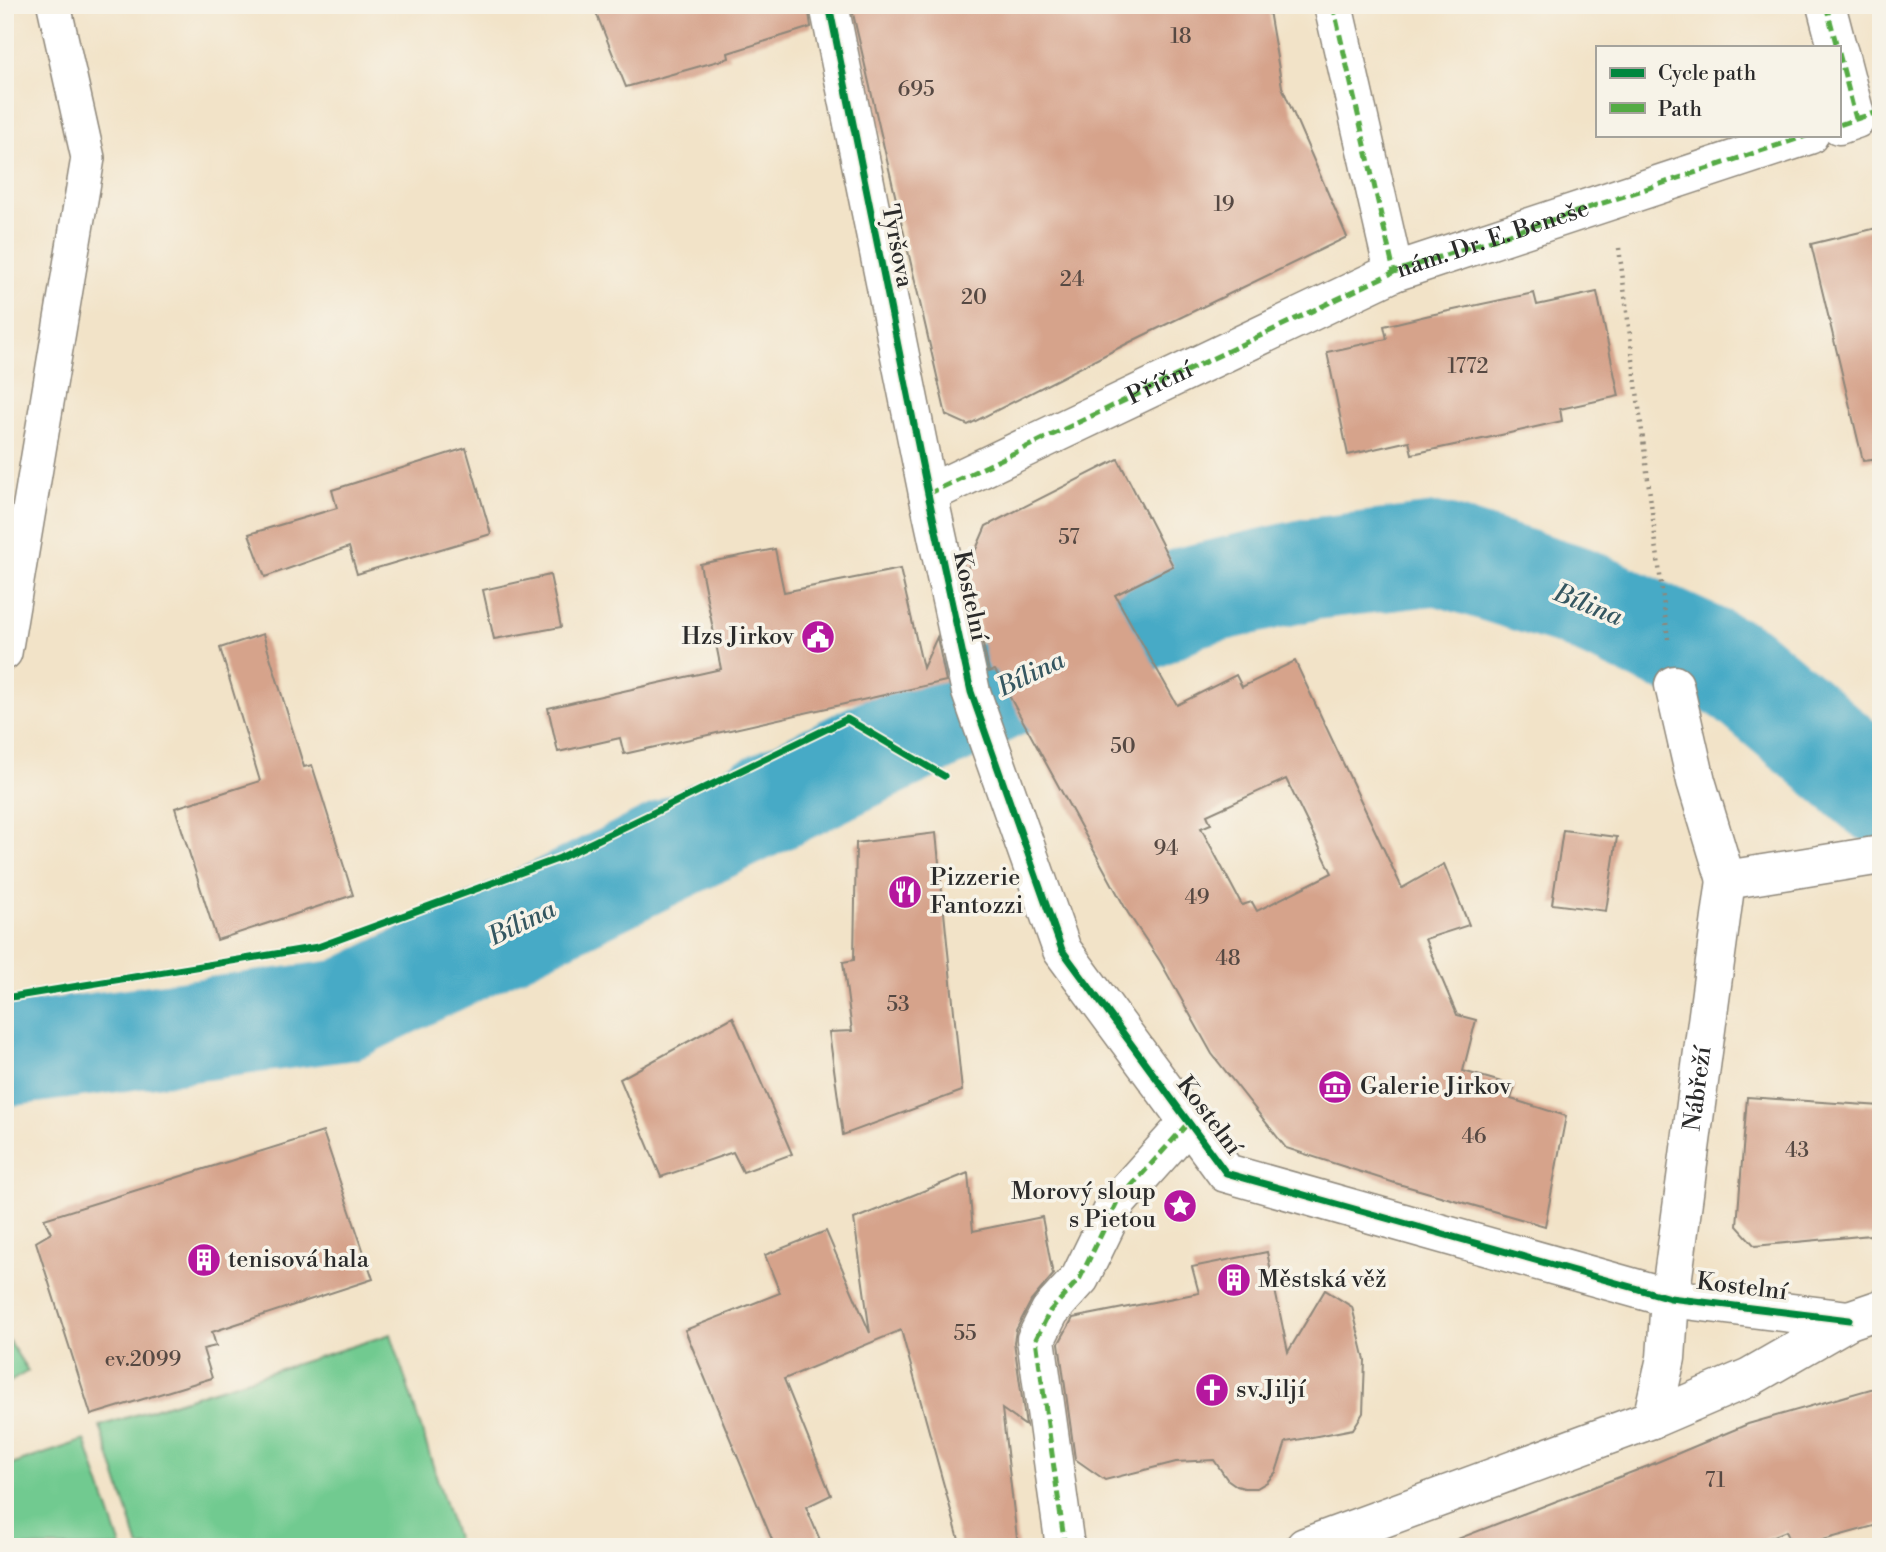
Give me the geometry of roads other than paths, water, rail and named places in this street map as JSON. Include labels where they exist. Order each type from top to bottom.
[{"type":"street","name":"Tyršova","points":[[830,5],[928,494]]},
{"type":"street","name":"nám. Dr. E. Beneše","points":[[1333,5],[1394,272],[1806,136]]},
{"type":"street","points":[[1826,5],[1837,46]]},
{"type":"street","points":[[1840,56],[1859,118]]},
{"type":"street","name":"Příční","points":[[928,494],[1394,272]]},
{"type":"street","name":"Kostelní","points":[[928,494],[971,692],[1062,950],[1226,1173],[1670,1298],[1865,1314]]},
{"type":"street","name":"Nábřeží","points":[[1652,1419],[1666,1358],[1670,1298],[1726,880],[1696,781],[1674,685]]},
{"type":"street","points":[[1726,880],[1881,855]]},
{"type":"street","points":[[1065,1547],[1036,1339],[1050,1311],[1080,1278],[1117,1202],[1189,1122]]},
{"type":"street","name":"Kostelní","points":[[1305,1547],[1652,1419],[1750,1377],[1865,1314]]},
{"type":"lane","points":[[6,640],[88,158],[54,5]]},
{"type":"waterway","name":"Bílina","points":[[5,1056],[345,1010],[1189,597],[1311,569],[1439,554],[1573,596],[1737,671],[1881,793]]},
{"type":"place","name":"Hzs Jirkov","points":[[818,637]]},
{"type":"place","name":"Pizzerie Fantozzi","points":[[905,892]]},
{"type":"place","name":"Galerie Jirkov","points":[[1335,1087]]},
{"type":"place","name":"Morový sloup s Pietou","points":[[1180,1206]]},
{"type":"place","name":"tenisová hala","points":[[204,1260]]},
{"type":"place","name":"Městská věž","points":[[1234,1280]]},
{"type":"place","name":"sv.Jiljí","points":[[1212,1390]]}]
